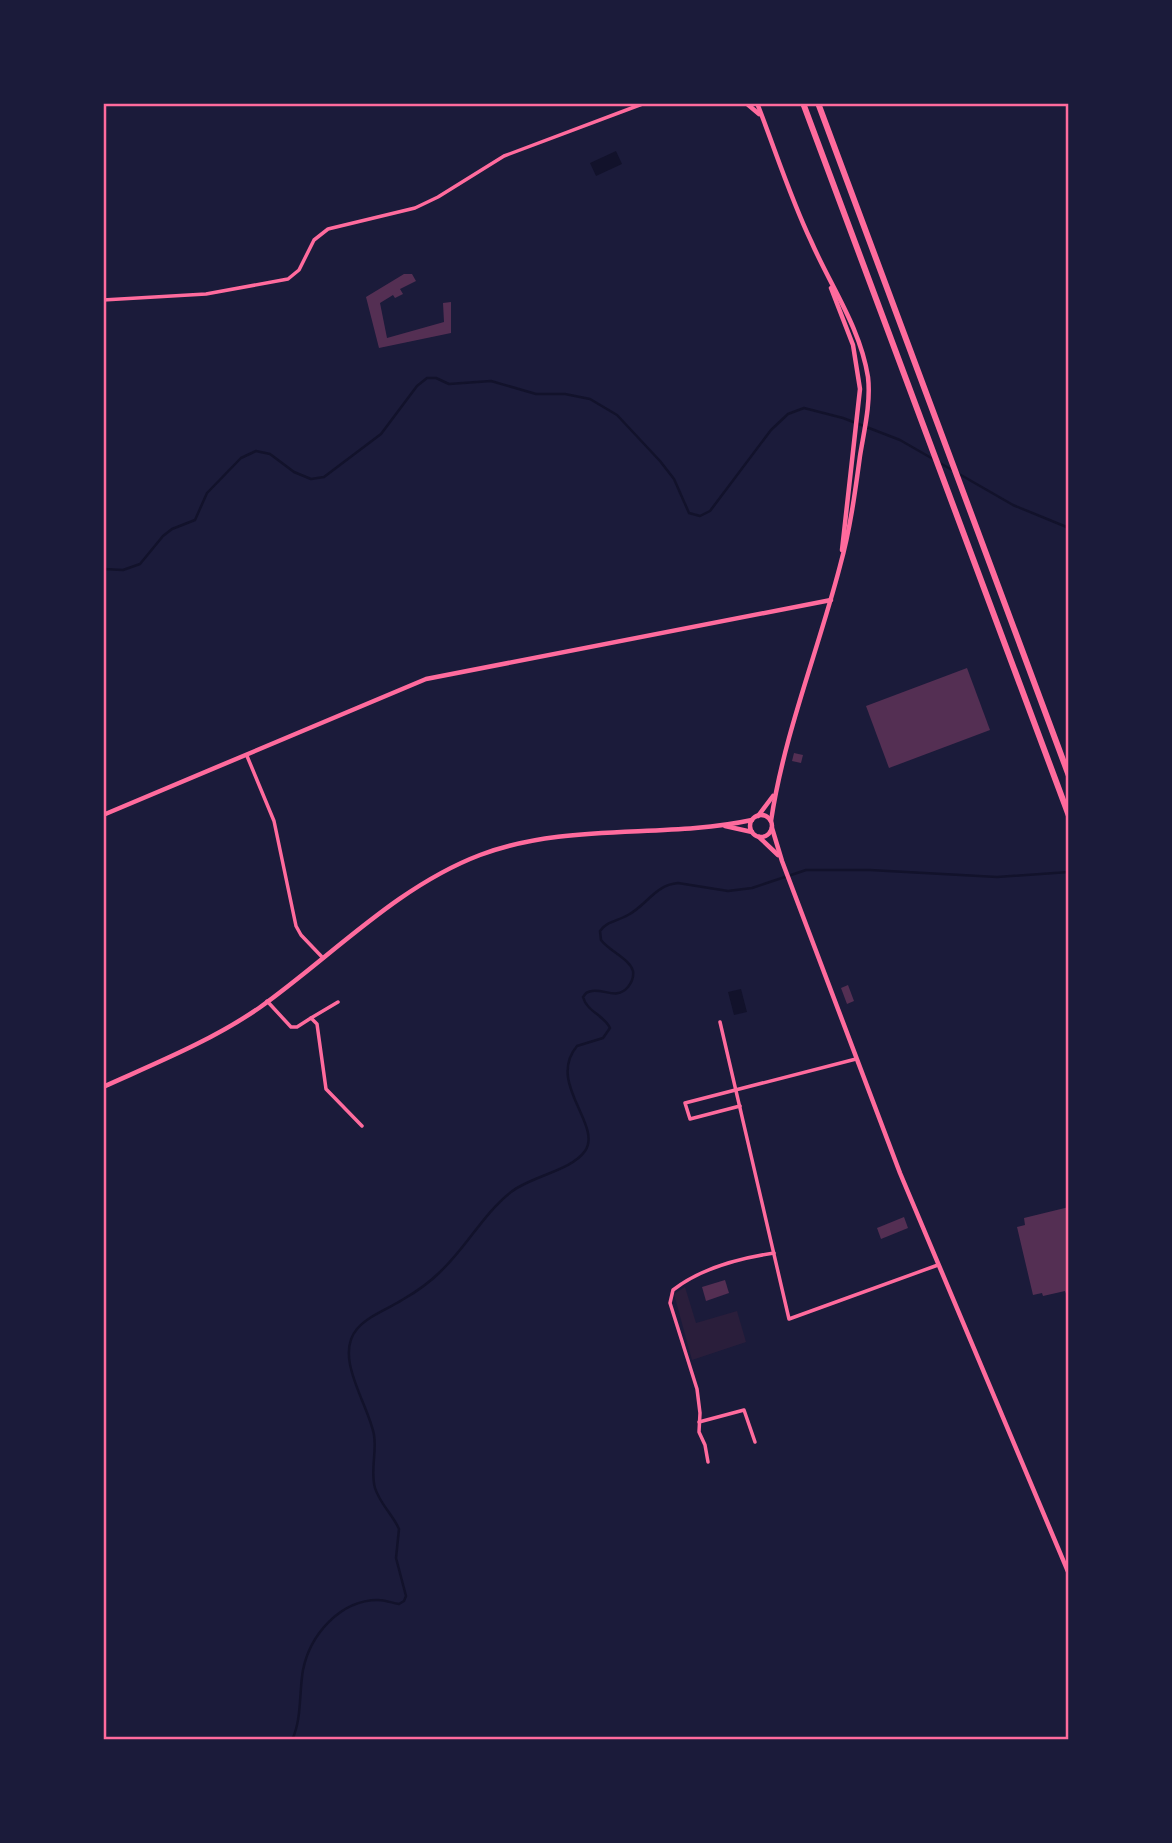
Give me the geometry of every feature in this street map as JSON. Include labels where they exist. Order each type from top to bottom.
[{"type":"highway","points":[[803,103],[1069,816]]},
{"type":"highway","points":[[818,103],[1069,776]]},
{"type":"main road","points":[[746,103],[762,117]]},
{"type":"main road","points":[[757,103],[803,225],[842,312],[853,345],[859,380],[859,411],[844,517],[841,564]]},
{"type":"main road","points":[[821,265],[847,311],[860,344],[868,378],[867,410],[841,564],[775,792],[772,828],[781,859],[900,1173],[1069,1574]]},
{"type":"main road","points":[[103,815],[431,678],[831,600]]},
{"type":"main road","points":[[103,1087],[222,1031],[267,1001],[419,886],[459,864],[493,851],[572,835],[724,826],[752,820],[769,804],[775,792]]},
{"type":"main road","points":[[758,816],[765,816],[771,821]]},
{"type":"main road","points":[[752,820],[752,832]]},
{"type":"main road","points":[[724,826],[752,832],[781,859]]},
{"type":"main road","points":[[758,836],[765,836],[772,828]]},
{"type":"street","points":[[103,300],[206,294],[288,279],[301,267],[317,236],[328,229],[415,208],[504,156],[645,103]]},
{"type":"street","points":[[247,756],[275,825],[296,926],[323,958]]},
{"type":"street","points":[[267,1001],[293,1027],[338,1002]]},
{"type":"street","points":[[312,1018],[320,1032],[326,1089],[362,1126]]},
{"type":"street","points":[[720,1022],[789,1319],[938,1265]]},
{"type":"street","points":[[740,1106],[690,1119],[685,1104],[856,1059]]},
{"type":"street","points":[[708,1462],[699,1432],[697,1388],[670,1303],[673,1290],[696,1275],[752,1256],[774,1253]]},
{"type":"street","points":[[699,1422],[744,1410],[755,1443]]},
{"type":"shaded area","points":[[616,151],[622,164],[596,176],[590,163]]},
{"type":"shaded area","points":[[741,989],[747,1012],[734,1015],[728,992]]},
{"type":"shaded area","points":[[685,1287],[696,1323],[737,1311],[746,1342],[692,1360],[674,1294]]},
{"type":"building","points":[[404,274],[412,274],[416,281],[400,289],[403,294],[395,298],[393,295],[380,303],[387,338],[444,322],[443,303],[451,302],[451,333],[379,348],[366,297]]},
{"type":"building","points":[[967,668],[990,730],[889,768],[866,706]]},
{"type":"building","points":[[794,753],[803,755],[801,763],[792,761]]},
{"type":"building","points":[[848,985],[854,1001],[847,1004],[841,988]]},
{"type":"building","points":[[1069,1207],[1069,1301],[1065,1291],[1043,1296],[1042,1293],[1033,1295],[1017,1227],[1025,1225],[1024,1218]]},
{"type":"building","points":[[904,1217],[908,1228],[881,1239],[877,1228]]},
{"type":"building","points":[[725,1280],[729,1293],[706,1301],[702,1287]]},
{"type":"waterway","points":[[103,569],[123,570],[140,564],[163,536],[172,529],[195,520],[207,493],[241,458],[256,451],[270,454],[294,472],[311,479],[324,477],[381,434],[417,386],[427,378],[436,378],[449,384],[491,381],[536,394],[565,394],[590,399],[617,415],[674,479],[689,513],[700,516],[710,511],[771,430],[788,414],[804,408],[843,418],[900,440],[1013,505],[1069,528]]},
{"type":"waterway","points":[[292,1740],[299,1714],[303,1670],[312,1644],[320,1632],[339,1613],[351,1606],[378,1600],[399,1604],[406,1596],[396,1558],[399,1529],[375,1488],[374,1435],[351,1367],[351,1340],[357,1329],[367,1320],[412,1294],[436,1276],[492,1210],[511,1192],[519,1186],[561,1169],[585,1151],[589,1141],[587,1129],[571,1089],[569,1060],[577,1046],[603,1038],[610,1028],[588,1006],[583,997],[592,991],[620,993],[628,987],[633,975],[631,966],[601,940],[600,931],[609,923],[635,911],[663,887],[678,883],[728,891],[752,888],[806,870],[870,870],[997,877],[1069,872]]},
{"type":"waterway","points":[[202,1740],[215,1740]]}]
